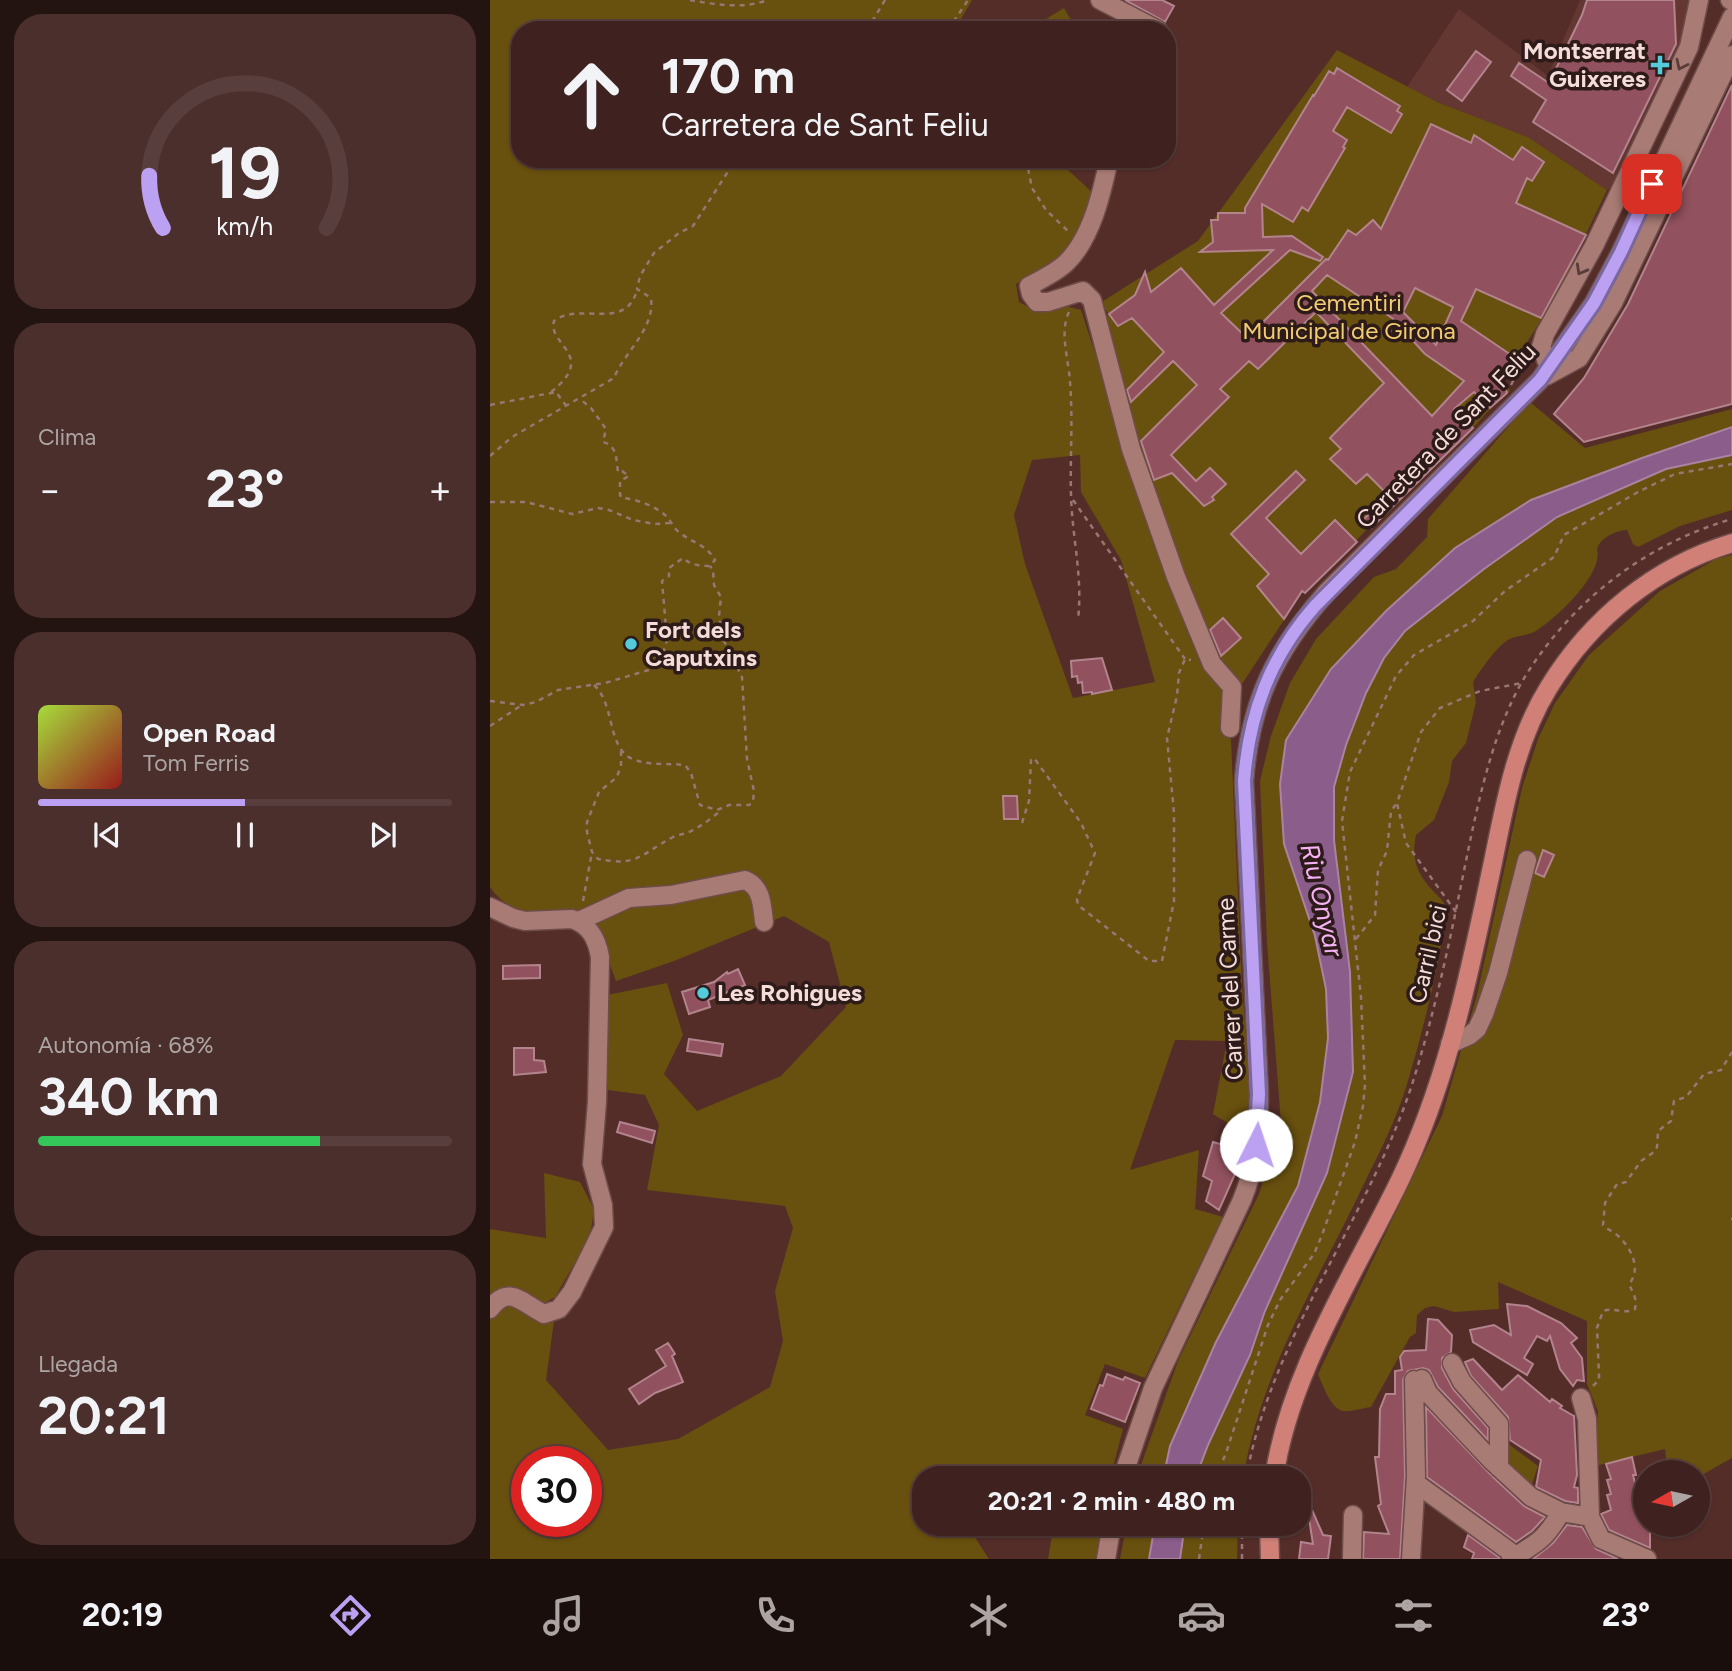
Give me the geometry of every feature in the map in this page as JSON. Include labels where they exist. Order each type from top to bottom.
[{"type":"main road","points":[[1277,1466],[1286,1426],[1319,1339],[1401,1177],[1426,1114],[1450,1044],[1469,973],[1511,782],[1524,739],[1546,691],[1581,641],[1629,596],[1685,562],[1732,543]]},
{"type":"main road","points":[[1269,1536],[1270,1559]]},
{"type":"street","points":[[1100,0],[1141,21]]},
{"type":"street","points":[[1699,0],[1689,47],[1594,247],[1545,334],[1541,347],[1545,373],[1579,358],[1613,303],[1732,55]]},
{"type":"street","name":"Carretera de Sant Feliu","points":[[1245,765],[1252,720],[1260,694],[1272,667],[1303,620],[1545,373],[1594,303],[1621,252],[1732,17]]},
{"type":"street","points":[[1106,168],[1093,216],[1082,242],[1067,262],[1029,286],[1037,302],[1048,302],[1083,291],[1092,300],[1131,449],[1176,577],[1212,664],[1232,687],[1230,728]]},
{"type":"street","name":"Carrer del Carme","points":[[1126,1466],[1153,1388],[1242,1200],[1252,1168],[1259,1119],[1259,1094],[1245,765]]},
{"type":"street","points":[[1450,1044],[1477,1029],[1484,1014],[1498,973],[1527,860]]},
{"type":"street","points":[[490,907],[525,921],[559,918],[577,920],[628,898],[671,895],[745,880],[759,891],[764,922]]},
{"type":"street","points":[[490,1310],[502,1297],[512,1296],[544,1314],[559,1309],[572,1292],[604,1227],[603,1205],[592,1164],[597,1102],[600,957],[595,936],[577,920]]},
{"type":"street","points":[[1452,1363],[1462,1382],[1499,1424],[1499,1468]]},
{"type":"street","points":[[1411,1559],[1418,1379],[1432,1398],[1499,1468],[1531,1497],[1561,1512],[1590,1517]]},
{"type":"street","points":[[1416,1409],[1432,1398]]},
{"type":"street","points":[[1581,1400],[1587,1419],[1590,1517],[1601,1539],[1647,1559]]},
{"type":"street","points":[[1417,1484],[1513,1558],[1549,1533],[1561,1512]]},
{"type":"street","points":[[1352,1559],[1353,1515]]},
{"type":"street","points":[[1106,1559],[1110,1536]]},
{"type":"path","points":[[690,0],[717,6],[755,5],[768,0]]},
{"type":"path","points":[[872,21],[885,0]]},
{"type":"path","points":[[954,21],[968,0]]},
{"type":"path","points":[[551,392],[570,371],[571,358],[568,349],[554,333],[554,321],[566,315],[618,313],[628,308],[635,297],[640,276],[654,253],[679,233],[693,226],[730,168]]},
{"type":"path","points":[[1028,168],[1032,188],[1046,210],[1082,242]]},
{"type":"path","points":[[490,456],[512,437],[614,378],[620,363],[633,349],[653,312],[651,298],[637,289]]},
{"type":"path","points":[[1074,304],[1066,318],[1066,344],[1070,382],[1071,497],[1080,600],[1077,619]]},
{"type":"path","points":[[490,405],[556,392],[567,407]]},
{"type":"path","points":[[580,399],[603,423],[606,429],[603,442],[608,443],[616,452],[618,472],[622,471],[629,476],[620,481],[620,495],[666,516],[678,532],[710,551],[715,560],[710,566]]},
{"type":"path","points":[[1221,1466],[1268,1325],[1280,1300],[1314,1254],[1355,1142],[1365,1085],[1361,997],[1342,821],[1349,772],[1396,676],[1414,656],[1473,621],[1505,591],[1554,557],[1564,535],[1675,474],[1732,464]]},
{"type":"path","points":[[1071,497],[1185,659],[1212,664]]},
{"type":"path","points":[[490,502],[526,502],[572,514],[598,508],[633,520],[655,524],[670,523]]},
{"type":"path","name":"Carril bici","points":[[1250,1466],[1283,1361],[1364,1197],[1408,1093],[1441,982],[1486,775],[1510,705],[1522,683],[1559,631],[1616,575],[1664,546],[1732,519]]},
{"type":"path","points":[[490,701],[522,705],[536,702],[558,690],[594,685],[659,667],[667,640],[662,581],[669,576],[668,568],[682,558],[689,564],[710,566]]},
{"type":"path","points":[[621,751],[633,760],[657,765],[685,765],[691,773],[700,805],[717,810],[749,805],[754,798],[747,759],[742,677],[722,637],[719,616],[721,597],[714,585],[713,570],[710,566]]},
{"type":"path","points":[[1022,823],[1030,801],[1031,760],[1034,758],[1082,823],[1095,853],[1077,899],[1078,905],[1149,961],[1162,961],[1174,901],[1174,813],[1167,738],[1177,696],[1178,673],[1185,659]]},
{"type":"path","points":[[1354,941],[1375,915],[1378,870],[1387,851],[1391,811],[1397,803],[1421,732],[1440,708],[1480,691],[1522,683]]},
{"type":"path","points":[[577,920],[584,900],[592,852],[587,822],[599,792],[617,777],[621,765],[621,751],[608,706],[594,685]]},
{"type":"path","points":[[490,726],[522,705]]},
{"type":"path","points":[[1397,803],[1406,843],[1456,912]]},
{"type":"path","points":[[592,852],[598,859],[612,862],[640,859],[665,842],[692,831],[721,809]]},
{"type":"path","points":[[1581,1400],[1585,1391],[1599,1380],[1597,1328],[1603,1311],[1610,1309],[1630,1312],[1635,1309],[1636,1303],[1634,1290],[1629,1284],[1636,1274],[1636,1263],[1621,1239],[1603,1225],[1605,1203],[1617,1184],[1626,1182],[1641,1161],[1654,1152],[1658,1132],[1671,1121],[1674,1101],[1686,1097],[1704,1074],[1721,1070],[1732,1052]]},
{"type":"path","points":[[1199,1559],[1202,1536]]},
{"type":"path","points":[[1242,1536],[1242,1559]]},
{"type":"shaded area","points":[[1580,0],[1706,0],[1618,186],[1607,190],[1528,137],[1437,102],[1407,87],[1459,9],[1548,76]]},
{"type":"green space","points":[[490,0],[972,0],[960,21],[511,21],[511,168],[1066,168],[1093,193],[1083,226],[1063,254],[1016,284],[1019,302],[1036,311],[1065,306],[1081,310],[1161,556],[1228,688],[1226,731],[1231,740],[1242,988],[1251,1094],[1245,1134],[1213,1114],[1227,1041],[1175,1040],[1130,1170],[1199,1150],[1195,1209],[1223,1217],[1145,1378],[1105,1364],[1085,1415],[1123,1429],[1113,1466],[912,1466],[912,1536],[974,1536],[989,1559],[490,1559],[490,1319],[506,1302],[554,1321],[546,1380],[608,1450],[678,1439],[770,1387],[783,1341],[775,1291],[793,1228],[785,1206],[647,1190],[659,1125],[645,1095],[608,1090],[607,995],[667,983],[683,1035],[664,1074],[697,1111],[781,1076],[846,1007],[829,942],[784,916],[674,961],[616,981],[596,927],[538,918],[511,907],[490,887]],"holes":[[[1080,455],[1081,492],[1121,560],[1155,682],[1073,698],[1025,564],[1014,515],[1032,460]]]},
{"type":"green space","points":[[1064,8],[1072,21],[1043,21]]},
{"type":"green space","name":"Cementiri Municipal de Girona","points":[[1337,50],[1437,102],[1528,137],[1607,190],[1549,312],[1547,311],[1503,380],[1510,391],[1382,517],[1380,516],[1305,593],[1303,592],[1242,684],[1215,660],[1134,446],[1104,319],[1109,314],[1100,303],[1198,241]]},
{"type":"green space","points":[[1530,402],[1585,448],[1732,409],[1732,427],[1532,500],[1455,548],[1331,669],[1315,936],[1326,989],[1328,1038],[1320,1102],[1298,1186],[1216,1342],[1170,1446],[1166,1466],[1141,1466],[1178,1361],[1259,1194],[1281,1123],[1267,942],[1260,781],[1271,736],[1290,683],[1316,639],[1374,577],[1396,569],[1427,537],[1428,519]]},
{"type":"green space","points":[[1732,455],[1732,510],[1680,526],[1638,547],[1633,544],[1627,530],[1609,535],[1597,549],[1597,559],[1586,583],[1565,607],[1534,632],[1514,637],[1504,643],[1473,682],[1476,702],[1466,743],[1452,761],[1449,782],[1434,820],[1416,835],[1414,852],[1417,866],[1423,879],[1444,903],[1447,914],[1427,1010],[1403,1097],[1277,1365],[1251,1440],[1246,1466],[1200,1466],[1250,1356],[1353,1072],[1350,972],[1334,840],[1334,787],[1346,745],[1366,693],[1384,658],[1405,631],[1484,569],[1557,517],[1666,469]]},
{"type":"green space","points":[[1732,555],[1732,1458],[1710,1470],[1710,1460],[1666,1460],[1665,1449],[1595,1466],[1598,1411],[1587,1384],[1587,1321],[1498,1282],[1499,1309],[1454,1312],[1434,1306],[1425,1308],[1417,1315],[1416,1333],[1410,1337],[1371,1407],[1346,1411],[1338,1409],[1318,1374],[1442,1116],[1477,995],[1522,788],[1538,739],[1555,703],[1589,655],[1660,591],[1716,559]]},
{"type":"green space","points":[[544,1173],[580,1182],[594,1209],[590,1237],[555,1297],[543,1304],[490,1302],[490,1229],[546,1238]]},
{"type":"green space","points":[[1503,1440],[1538,1466],[1529,1493],[1500,1467]]},
{"type":"green space","points":[[1052,1536],[1100,1536],[1098,1559],[1048,1559]]},
{"type":"green space","points":[[1125,1536],[1153,1536],[1149,1559],[1120,1559]]},
{"type":"green space","points":[[1183,1536],[1238,1536],[1237,1559],[1180,1559]]},
{"type":"water","name":"Riu Onyar","points":[[1732,427],[1732,455],[1666,469],[1557,517],[1484,569],[1405,631],[1384,658],[1366,693],[1346,745],[1334,787],[1334,840],[1350,972],[1353,1072],[1327,1173],[1200,1466],[1166,1466],[1170,1446],[1216,1342],[1298,1186],[1320,1102],[1328,1038],[1326,989],[1315,936],[1284,844],[1280,784],[1286,740],[1331,669],[1386,611],[1455,548],[1531,500]]},
{"type":"water","points":[[1153,1536],[1183,1536],[1180,1559],[1149,1559]]},
{"type":"building","points":[[1125,0],[1162,0],[1174,6],[1163,21]]},
{"type":"building","points":[[1587,0],[1674,0],[1676,44],[1613,173],[1533,122],[1546,100],[1511,76],[1519,63],[1549,83]]},
{"type":"building","points":[[1476,51],[1491,62],[1462,101],[1447,90]]},
{"type":"building","points":[[1337,68],[1400,106],[1397,111],[1402,114],[1391,133],[1347,107],[1333,131],[1347,140],[1343,147],[1345,148],[1308,211],[1302,207],[1293,222],[1262,204],[1263,237],[1292,236],[1323,257],[1320,261],[1290,250],[1221,313],[1247,338],[1326,259],[1328,260],[1348,230],[1356,235],[1373,220],[1381,229],[1431,124],[1471,143],[1474,135],[1513,160],[1522,147],[1544,162],[1532,181],[1527,178],[1516,203],[1586,235],[1541,318],[1476,289],[1461,321],[1517,359],[1503,381],[1507,393],[1490,408],[1474,392],[1454,409],[1473,428],[1371,528],[1363,520],[1388,495],[1367,474],[1356,484],[1330,459],[1341,449],[1330,438],[1384,383],[1316,312],[1258,369],[1249,361],[1220,389],[1229,397],[1171,455],[1196,481],[1210,468],[1226,484],[1212,497],[1214,500],[1204,506],[1172,473],[1154,480],[1141,441],[1197,385],[1173,361],[1131,402],[1127,390],[1164,352],[1132,318],[1118,326],[1109,314],[1135,295],[1145,272],[1151,292],[1181,268],[1214,305],[1273,250],[1200,252],[1213,242],[1211,220],[1218,220],[1218,213],[1245,213],[1245,208],[1313,95],[1329,71],[1334,74]],"holes":[[[1327,275],[1392,318],[1425,354],[1464,381],[1432,416],[1312,291]],[[1415,288],[1453,307],[1436,345],[1403,312]]]},
{"type":"building","points":[[1732,85],[1732,404],[1584,442],[1554,414],[1584,378],[1628,304]]},
{"type":"building","points":[[1296,471],[1305,480],[1266,518],[1301,554],[1335,520],[1357,542],[1305,593],[1302,591],[1284,619],[1257,586],[1269,574],[1231,534]]},
{"type":"building","points":[[1223,618],[1241,638],[1221,656],[1210,630]]},
{"type":"building","points":[[1102,658],[1112,690],[1083,693],[1082,682],[1078,683],[1077,676],[1072,677],[1071,661]]},
{"type":"building","points":[[1003,796],[1017,796],[1018,819],[1004,819]]},
{"type":"building","points":[[1543,850],[1554,855],[1544,877],[1535,873]]},
{"type":"building","points":[[540,965],[540,978],[503,979],[503,966]]},
{"type":"building","name":"Les Rohigues","points":[[738,969],[745,985],[708,1000],[710,1007],[689,1014],[682,992],[714,982],[727,972],[728,974]]},
{"type":"building","points":[[689,1039],[723,1044],[721,1056],[687,1051]]},
{"type":"building","points":[[514,1048],[534,1048],[534,1060],[544,1061],[546,1072],[514,1075]]},
{"type":"building","points":[[620,1122],[655,1131],[652,1143],[617,1132]]},
{"type":"building","points":[[1213,1142],[1241,1150],[1235,1174],[1219,1210],[1206,1201],[1212,1181],[1203,1176]]},
{"type":"building","points":[[1507,1304],[1527,1306],[1561,1323],[1577,1338],[1571,1343],[1582,1358],[1584,1381],[1577,1380],[1573,1386],[1560,1369],[1550,1336],[1547,1341],[1537,1336],[1524,1358],[1533,1364],[1527,1375],[1473,1342],[1470,1330],[1494,1325],[1511,1335]]},
{"type":"building","points":[[1428,1319],[1438,1320],[1452,1335],[1451,1352],[1442,1358],[1442,1368],[1453,1389],[1488,1428],[1488,1440],[1438,1387],[1429,1370],[1423,1368],[1408,1371],[1403,1380],[1405,1476],[1400,1559],[1363,1559],[1364,1532],[1389,1534],[1378,1506],[1381,1504],[1375,1457],[1379,1457],[1380,1409],[1386,1394],[1395,1394],[1395,1371],[1402,1370],[1400,1357],[1404,1351],[1426,1350]]},
{"type":"building","points":[[668,1343],[675,1354],[672,1356],[683,1382],[655,1393],[639,1404],[629,1389],[666,1366],[656,1350]]},
{"type":"building","points":[[1473,1359],[1502,1390],[1518,1375],[1550,1402],[1552,1399],[1562,1406],[1560,1408],[1574,1416],[1577,1475],[1574,1487],[1578,1488],[1578,1503],[1565,1501],[1536,1487],[1541,1460],[1510,1440],[1508,1417],[1471,1376],[1465,1362]]},
{"type":"building","points":[[1107,1374],[1140,1383],[1125,1422],[1091,1409]]},
{"type":"building","points":[[1426,1407],[1524,1506],[1545,1517],[1532,1531],[1516,1542],[1427,1477]]},
{"type":"building","points":[[1632,1457],[1633,1537],[1650,1537],[1650,1548],[1609,1530],[1601,1514],[1611,1510],[1607,1495],[1611,1494],[1607,1480],[1611,1479],[1606,1464]]},
{"type":"building","points":[[1311,1510],[1323,1535],[1331,1536],[1328,1559],[1299,1559],[1301,1542],[1313,1544]]},
{"type":"building","points":[[1567,1525],[1582,1527],[1596,1549],[1618,1559],[1533,1559],[1553,1543]]},
{"type":"building","points":[[1468,1535],[1500,1559],[1472,1559],[1474,1553],[1464,1547]]},
{"type":"place","name":"Montserrat Guixeres","points":[[1660,65]]},
{"type":"place","name":"Fort dels Caputxins","points":[[631,644]]},
{"type":"place","name":"Les Rohigues","points":[[703,993]]},
{"type":"route","points":[[1256,1145],[1259,1094],[1244,781],[1252,720],[1260,694],[1285,645],[1315,606],[1540,380],[1594,303],[1652,184]]}]
